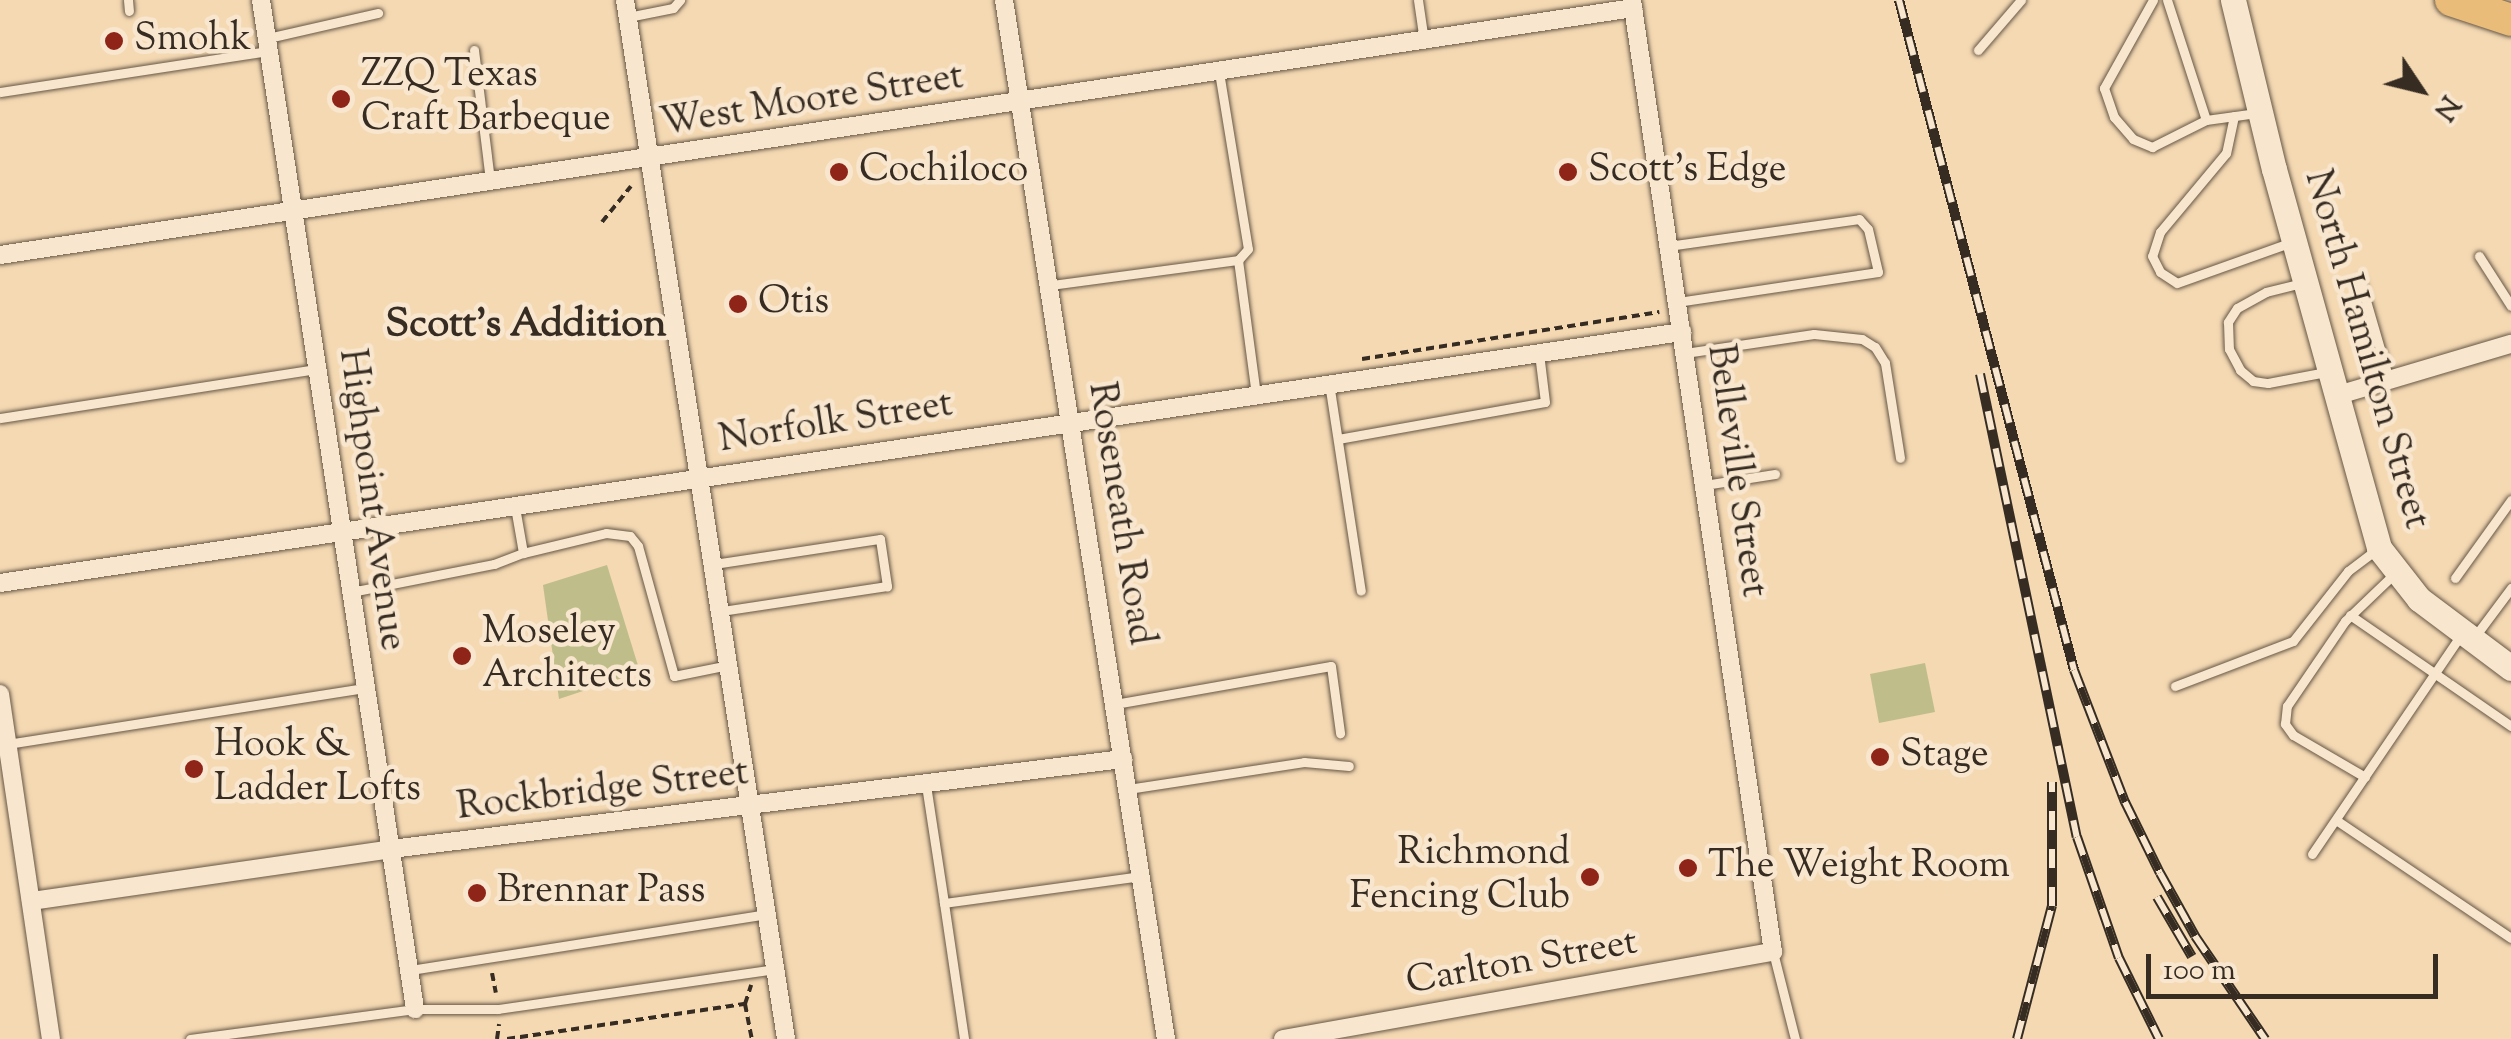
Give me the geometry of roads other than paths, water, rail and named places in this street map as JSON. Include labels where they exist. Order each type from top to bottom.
[{"type":"highway","points":[[2451,0],[2511,20]]},
{"type":"street","name":"Highpoint Avenue","points":[[261,0],[415,1008]]},
{"type":"street","name":"Roseneath Road","points":[[1004,0],[1124,758],[1163,1038]]},
{"type":"street","name":"North Hamilton Street","points":[[2233,0],[2247,115],[2294,242],[2378,548],[2419,598],[2511,668]]},
{"type":"street","name":"West Moore Street","points":[[0,255],[295,214],[1220,72],[1632,4]]},
{"type":"street","name":"Belleville Street","points":[[1632,4],[1773,952]]},
{"type":"street","points":[[627,8],[786,1039]]},
{"type":"street","name":"Norfolk Street","points":[[0,582],[1682,332]]},
{"type":"street","points":[[2331,383],[2389,380],[2511,344]]},
{"type":"street","points":[[0,694],[51,1039]]},
{"type":"street","name":"Rockbridge Street","points":[[31,901],[391,849],[750,808],[1124,758]]},
{"type":"street","name":"Carlton Street","points":[[1282,1039],[1773,952]]},
{"type":"lane","points":[[627,8],[673,8],[680,0]]},
{"type":"lane","points":[[1418,0],[1424,40]]},
{"type":"lane","points":[[1978,50],[2021,0]]},
{"type":"lane","points":[[2153,0],[2104,88],[2114,117],[2133,138],[2152,147],[2206,120],[2247,115]]},
{"type":"lane","points":[[2166,0],[2206,120]]},
{"type":"lane","points":[[0,92],[269,44],[378,13]]},
{"type":"lane","points":[[474,50],[490,184]]},
{"type":"lane","points":[[1051,284],[1238,260],[1248,250],[1220,72]]},
{"type":"lane","points":[[2247,115],[2226,152],[2160,232],[2152,256],[2160,272],[2177,283],[2294,242]]},
{"type":"lane","points":[[1668,246],[1860,219],[1868,229],[1878,272],[1677,302]]},
{"type":"lane","points":[[2479,256],[2511,306]]},
{"type":"lane","points":[[1238,260],[1256,395]]},
{"type":"lane","points":[[2360,280],[2389,380]]},
{"type":"lane","points":[[2304,283],[2245,301],[2228,322],[2230,350],[2240,370],[2254,381],[2331,383]]},
{"type":"lane","points":[[1685,353],[1814,334],[1862,339],[1875,348],[1885,363],[1900,458]]},
{"type":"lane","points":[[1338,439],[1545,402],[1539,353]]},
{"type":"lane","points":[[0,418],[318,369]]},
{"type":"lane","points":[[1329,384],[1360,590]]},
{"type":"lane","points":[[1704,485],[1775,474]]},
{"type":"lane","points":[[2456,578],[2511,500]]},
{"type":"lane","points":[[514,504],[522,554]]},
{"type":"lane","points":[[351,592],[494,564],[606,533],[630,536],[638,546],[674,676],[729,665]]},
{"type":"lane","points":[[714,564],[880,539],[888,586],[720,612]]},
{"type":"lane","points":[[2175,686],[2293,641],[2348,572],[2378,548]]},
{"type":"lane","points":[[2364,778],[2293,735],[2285,724],[2287,706],[2350,615],[2398,572]]},
{"type":"lane","points":[[2312,854],[2433,673],[2511,588]]},
{"type":"lane","points":[[2350,615],[2511,726]]},
{"type":"lane","points":[[1115,704],[1331,666],[1340,733]]},
{"type":"lane","points":[[8,744],[365,688]]},
{"type":"lane","points":[[1128,788],[1304,762],[1349,766]]},
{"type":"lane","points":[[926,785],[964,1039]]},
{"type":"lane","points":[[2336,820],[2511,938]]},
{"type":"lane","points":[[944,903],[1142,876]]},
{"type":"lane","points":[[410,970],[768,914]]},
{"type":"lane","points":[[1773,952],[1795,1039]]},
{"type":"lane","points":[[190,1039],[415,1008],[498,1009],[776,969]]},
{"type":"railway","points":[[1899,0],[2074,670],[2125,802],[2160,873],[2195,936],[2265,1039]]},
{"type":"railway","points":[[1980,374],[2077,837],[2119,958],[2159,1039]]},
{"type":"railway","points":[[2017,1039],[2052,906],[2052,782]]},
{"type":"railway","points":[[2157,897],[2192,957]]},
{"type":"place","name":"Smohk","points":[[114,41]]},
{"type":"place","name":"ZZQ Texas Craft Barbeque","points":[[341,99]]},
{"type":"place","name":"Cochiloco","points":[[839,172]]},
{"type":"place","name":"Scott's Edge","points":[[1568,172]]},
{"type":"place","name":"Otis","points":[[738,304]]},
{"type":"place","name":"Moseley Architects","points":[[462,656]]},
{"type":"place","name":"Stage","points":[[1880,757]]},
{"type":"place","name":"Hook & Ladder Lofts","points":[[194,769]]},
{"type":"place","name":"The Weight Room","points":[[1688,868]]},
{"type":"place","name":"Richmond Fencing Club","points":[[1590,877]]},
{"type":"place","name":"Brennar Pass","points":[[477,893]]},
{"type":"district","name":"Scott's Addition","points":[[526,326]]}]
